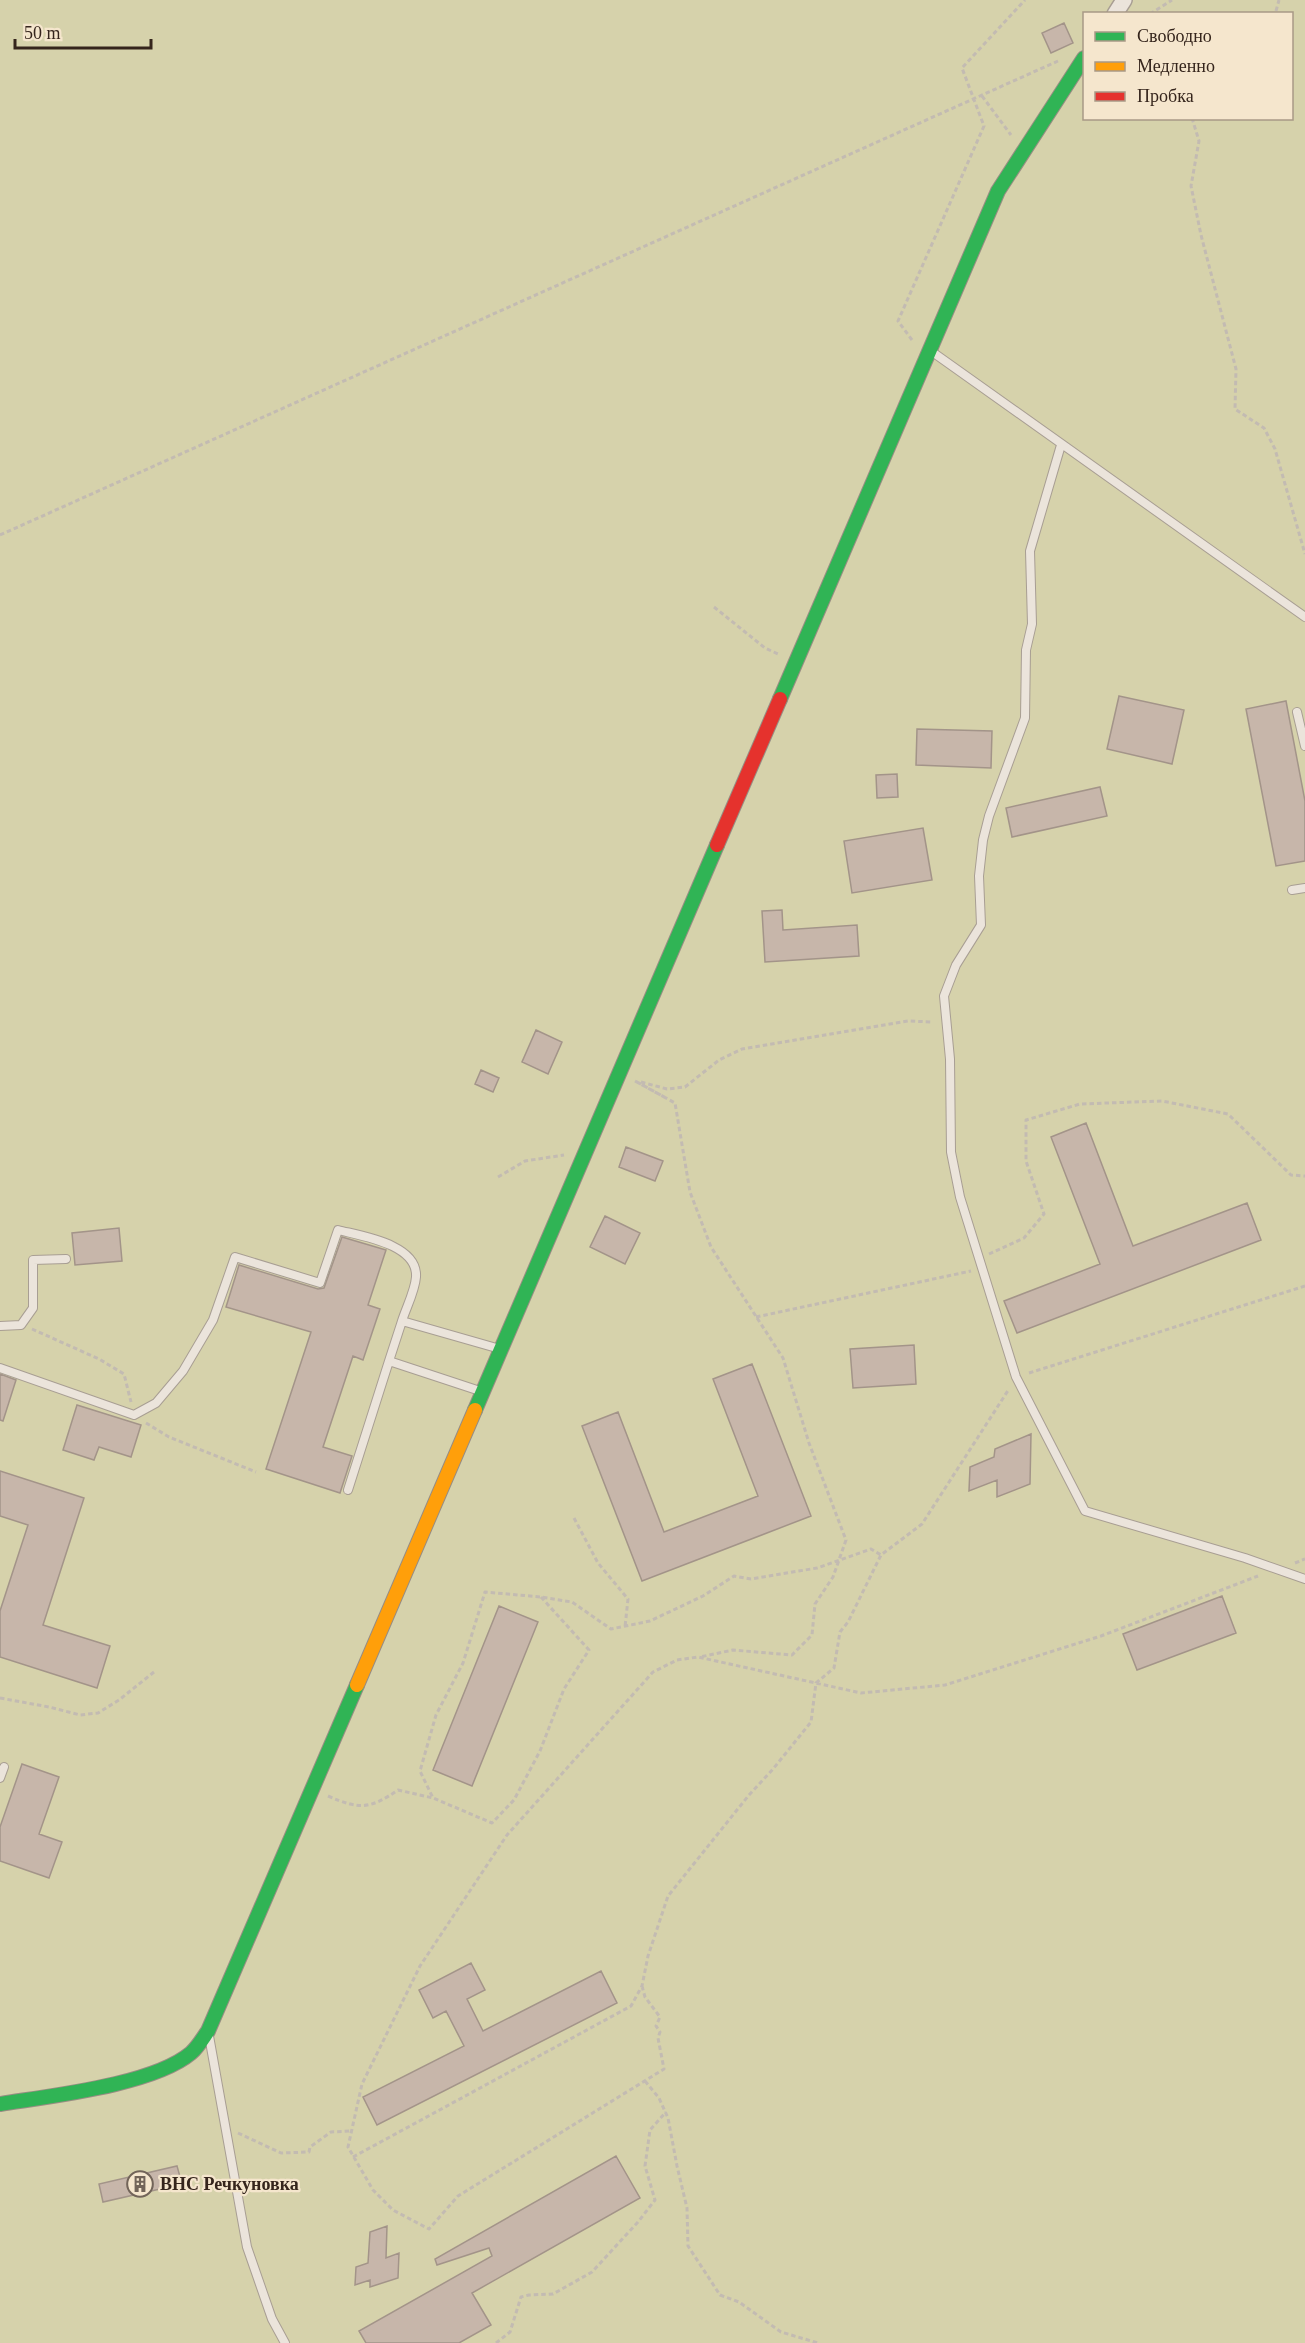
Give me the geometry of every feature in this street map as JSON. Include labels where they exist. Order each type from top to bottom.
[{"type":"street","points":[[0,2104],[107,2084],[164,2069],[191,2052],[208,2031],[998,191],[1083,60]]},
{"type":"lane","points":[[928,354],[1305,617]]},
{"type":"lane","points":[[1060,445],[1030,551],[1032,624],[1026,650],[1025,718],[989,816],[983,840],[979,876],[981,925],[956,965],[944,996],[951,1059],[951,1152],[960,1197],[1016,1377],[1084,1511],[1305,1579]]},
{"type":"lane","points":[[1298,712],[1305,746]]},
{"type":"lane","points":[[1292,890],[1305,888]]},
{"type":"lane","points":[[0,1368],[134,1415],[156,1403],[183,1371],[213,1320],[236,1257],[320,1283],[338,1230],[393,1245],[404,1252],[414,1264],[416,1276],[348,1490]]},
{"type":"lane","points":[[0,1326],[21,1325],[33,1308],[33,1260],[66,1259]]},
{"type":"lane","points":[[402,1322],[501,1349]]},
{"type":"lane","points":[[388,1361],[483,1392]]},
{"type":"lane","points":[[0,1778],[4,1767]]},
{"type":"lane","points":[[208,2031],[247,2247],[272,2319],[285,2343]]},
{"type":"path","points":[[928,354],[897,321],[984,126],[962,68],[1025,0]]},
{"type":"path","points":[[1153,12],[1173,0]]},
{"type":"path","points":[[1276,11],[1279,0]]},
{"type":"path","points":[[0,535],[1064,59]]},
{"type":"path","points":[[982,96],[1024,151]]},
{"type":"path","points":[[1193,120],[1199,141],[1191,186],[1201,235],[1236,369],[1235,409],[1264,428],[1275,449],[1305,554]]},
{"type":"path","points":[[714,607],[765,648],[797,659]]},
{"type":"path","points":[[642,1986],[645,1997],[660,2017],[656,2026],[660,2032],[658,2038],[664,2069],[458,2196],[429,2229],[393,2210],[372,2190],[348,2147],[362,2084],[420,1966],[507,1835],[653,1672],[677,1660],[733,1650],[792,1655],[812,1635],[815,1604],[832,1578],[846,1540],[809,1443],[783,1358],[711,1247],[690,1192],[675,1103],[633,1080],[667,1089],[685,1087],[718,1060],[742,1049],[908,1021],[940,1023],[946,1019]]},
{"type":"path","points":[[620,1073],[666,1098]]},
{"type":"path","points":[[979,1258],[1024,1238],[1044,1214],[1026,1161],[1026,1120],[1080,1104],[1162,1101],[1228,1114],[1291,1175],[1305,1176]]},
{"type":"path","points":[[498,1177],[525,1161],[587,1151]]},
{"type":"path","points":[[756,1317],[982,1268]]},
{"type":"path","points":[[353,2157],[631,2006],[642,1986],[653,1936],[668,1896],[811,1722],[816,1683],[834,1668],[840,1632],[848,1622],[881,1555],[922,1524],[1016,1377],[1305,1287]]},
{"type":"path","points":[[21,1325],[99,1359],[124,1374],[134,1415],[169,1437],[256,1472]]},
{"type":"path","points":[[574,1518],[598,1563],[628,1599],[625,1627]]},
{"type":"path","points":[[433,1798],[420,1771],[436,1715],[464,1663],[485,1592],[572,1602],[611,1629],[650,1621],[703,1596],[734,1576],[751,1579],[817,1568],[871,1549],[881,1555]]},
{"type":"path","points":[[698,1657],[861,1693],[945,1685],[1101,1636],[1305,1559]]},
{"type":"path","points":[[313,1790],[351,1806],[378,1803],[398,1790],[433,1798],[492,1823],[514,1800],[540,1751],[564,1689],[589,1650],[541,1597]]},
{"type":"path","points":[[0,1698],[49,1707],[80,1716],[98,1713],[119,1700],[154,1672]]},
{"type":"path","points":[[644,2081],[659,2098],[666,2112],[687,2208],[688,2246],[720,2295],[739,2302],[781,2332],[818,2343]]},
{"type":"path","points":[[496,2343],[510,2332],[520,2297],[553,2294],[592,2272],[655,2200],[645,2166],[650,2130],[666,2112]]},
{"type":"path","points":[[226,2127],[281,2153],[309,2152],[310,2147],[331,2132],[351,2131]]},
{"type":"shaded area","points":[[0,0],[1305,0],[1305,2343],[0,2343]]},
{"type":"building","points":[[1064,23],[1073,43],[1051,53],[1042,33]]},
{"type":"building","points":[[1119,696],[1184,710],[1172,764],[1107,749]]},
{"type":"building","points":[[1286,701],[1305,801],[1305,861],[1276,866],[1246,709]]},
{"type":"building","points":[[917,729],[992,731],[991,768],[916,765]]},
{"type":"building","points":[[897,774],[898,797],[877,798],[876,775]]},
{"type":"building","points":[[1100,787],[1107,816],[1012,837],[1006,808]]},
{"type":"building","points":[[923,828],[932,880],[852,893],[844,841]]},
{"type":"building","points":[[782,910],[783,930],[857,925],[859,956],[765,962],[762,911]]},
{"type":"building","points":[[536,1030],[562,1042],[548,1074],[522,1062]]},
{"type":"building","points":[[481,1070],[499,1078],[493,1092],[475,1084]]},
{"type":"building","points":[[1086,1123],[1133,1246],[1247,1203],[1261,1240],[1017,1333],[1004,1301],[1100,1264],[1051,1137]]},
{"type":"building","points":[[626,1147],[663,1161],[655,1181],[619,1167]]},
{"type":"building","points":[[605,1216],[640,1233],[625,1264],[590,1247]]},
{"type":"building","points":[[119,1228],[122,1261],[75,1265],[72,1233]]},
{"type":"building","points":[[342,1237],[386,1250],[368,1305],[380,1309],[363,1360],[353,1356],[323,1447],[352,1456],[340,1493],[266,1469],[311,1332],[226,1307],[239,1265],[318,1289],[324,1288]]},
{"type":"building","points":[[914,1345],[916,1384],[853,1388],[850,1349]]},
{"type":"building","points":[[752,1364],[811,1516],[642,1581],[582,1426],[618,1412],[664,1532],[758,1496],[713,1379]]},
{"type":"building","points":[[0,1374],[16,1380],[3,1421],[0,1420]]},
{"type":"building","points":[[77,1405],[141,1425],[131,1457],[99,1447],[94,1460],[63,1450]]},
{"type":"building","points":[[1031,1434],[1030,1484],[997,1497],[997,1480],[969,1491],[970,1467],[994,1457],[995,1449]]},
{"type":"building","points":[[0,1471],[84,1498],[43,1625],[110,1646],[97,1688],[0,1657],[0,1611],[28,1525],[0,1516]]},
{"type":"building","points":[[1222,1596],[1236,1633],[1137,1670],[1123,1634]]},
{"type":"building","points":[[499,1606],[538,1622],[472,1786],[433,1770]]},
{"type":"building","points":[[22,1764],[59,1777],[39,1834],[62,1842],[49,1878],[0,1861],[0,1827]]},
{"type":"building","points":[[471,1963],[485,1990],[467,1999],[483,2031],[601,1971],[617,2003],[377,2125],[363,2097],[464,2046],[446,2011],[433,2018],[419,1990]]},
{"type":"building","points":[[616,2156],[640,2198],[472,2293],[491,2325],[459,2343],[366,2343],[359,2331],[492,2256],[489,2248],[437,2265],[435,2259]]},
{"type":"building","name":"ВНС Речкуновка","points":[[177,2166],[182,2184],[103,2202],[99,2184]]},
{"type":"building","points":[[387,2226],[386,2258],[399,2253],[398,2278],[370,2287],[370,2280],[355,2285],[356,2267],[368,2263],[370,2232]]},
{"type":"traffic: fast","points":[[780,699],[998,191],[1083,60]]},
{"type":"traffic: fast","points":[[475,1410],[717,845]]},
{"type":"traffic: fast","points":[[0,2104],[100,2088],[127,2081],[174,2064],[196,2048],[208,2031],[357,1685]]},
{"type":"traffic: slow","points":[[357,1685],[475,1410]]},
{"type":"traffic: jam","points":[[717,845],[780,699]]},
{"type":"place","name":"ВНС Речкуновка","points":[[140,2184]]}]
